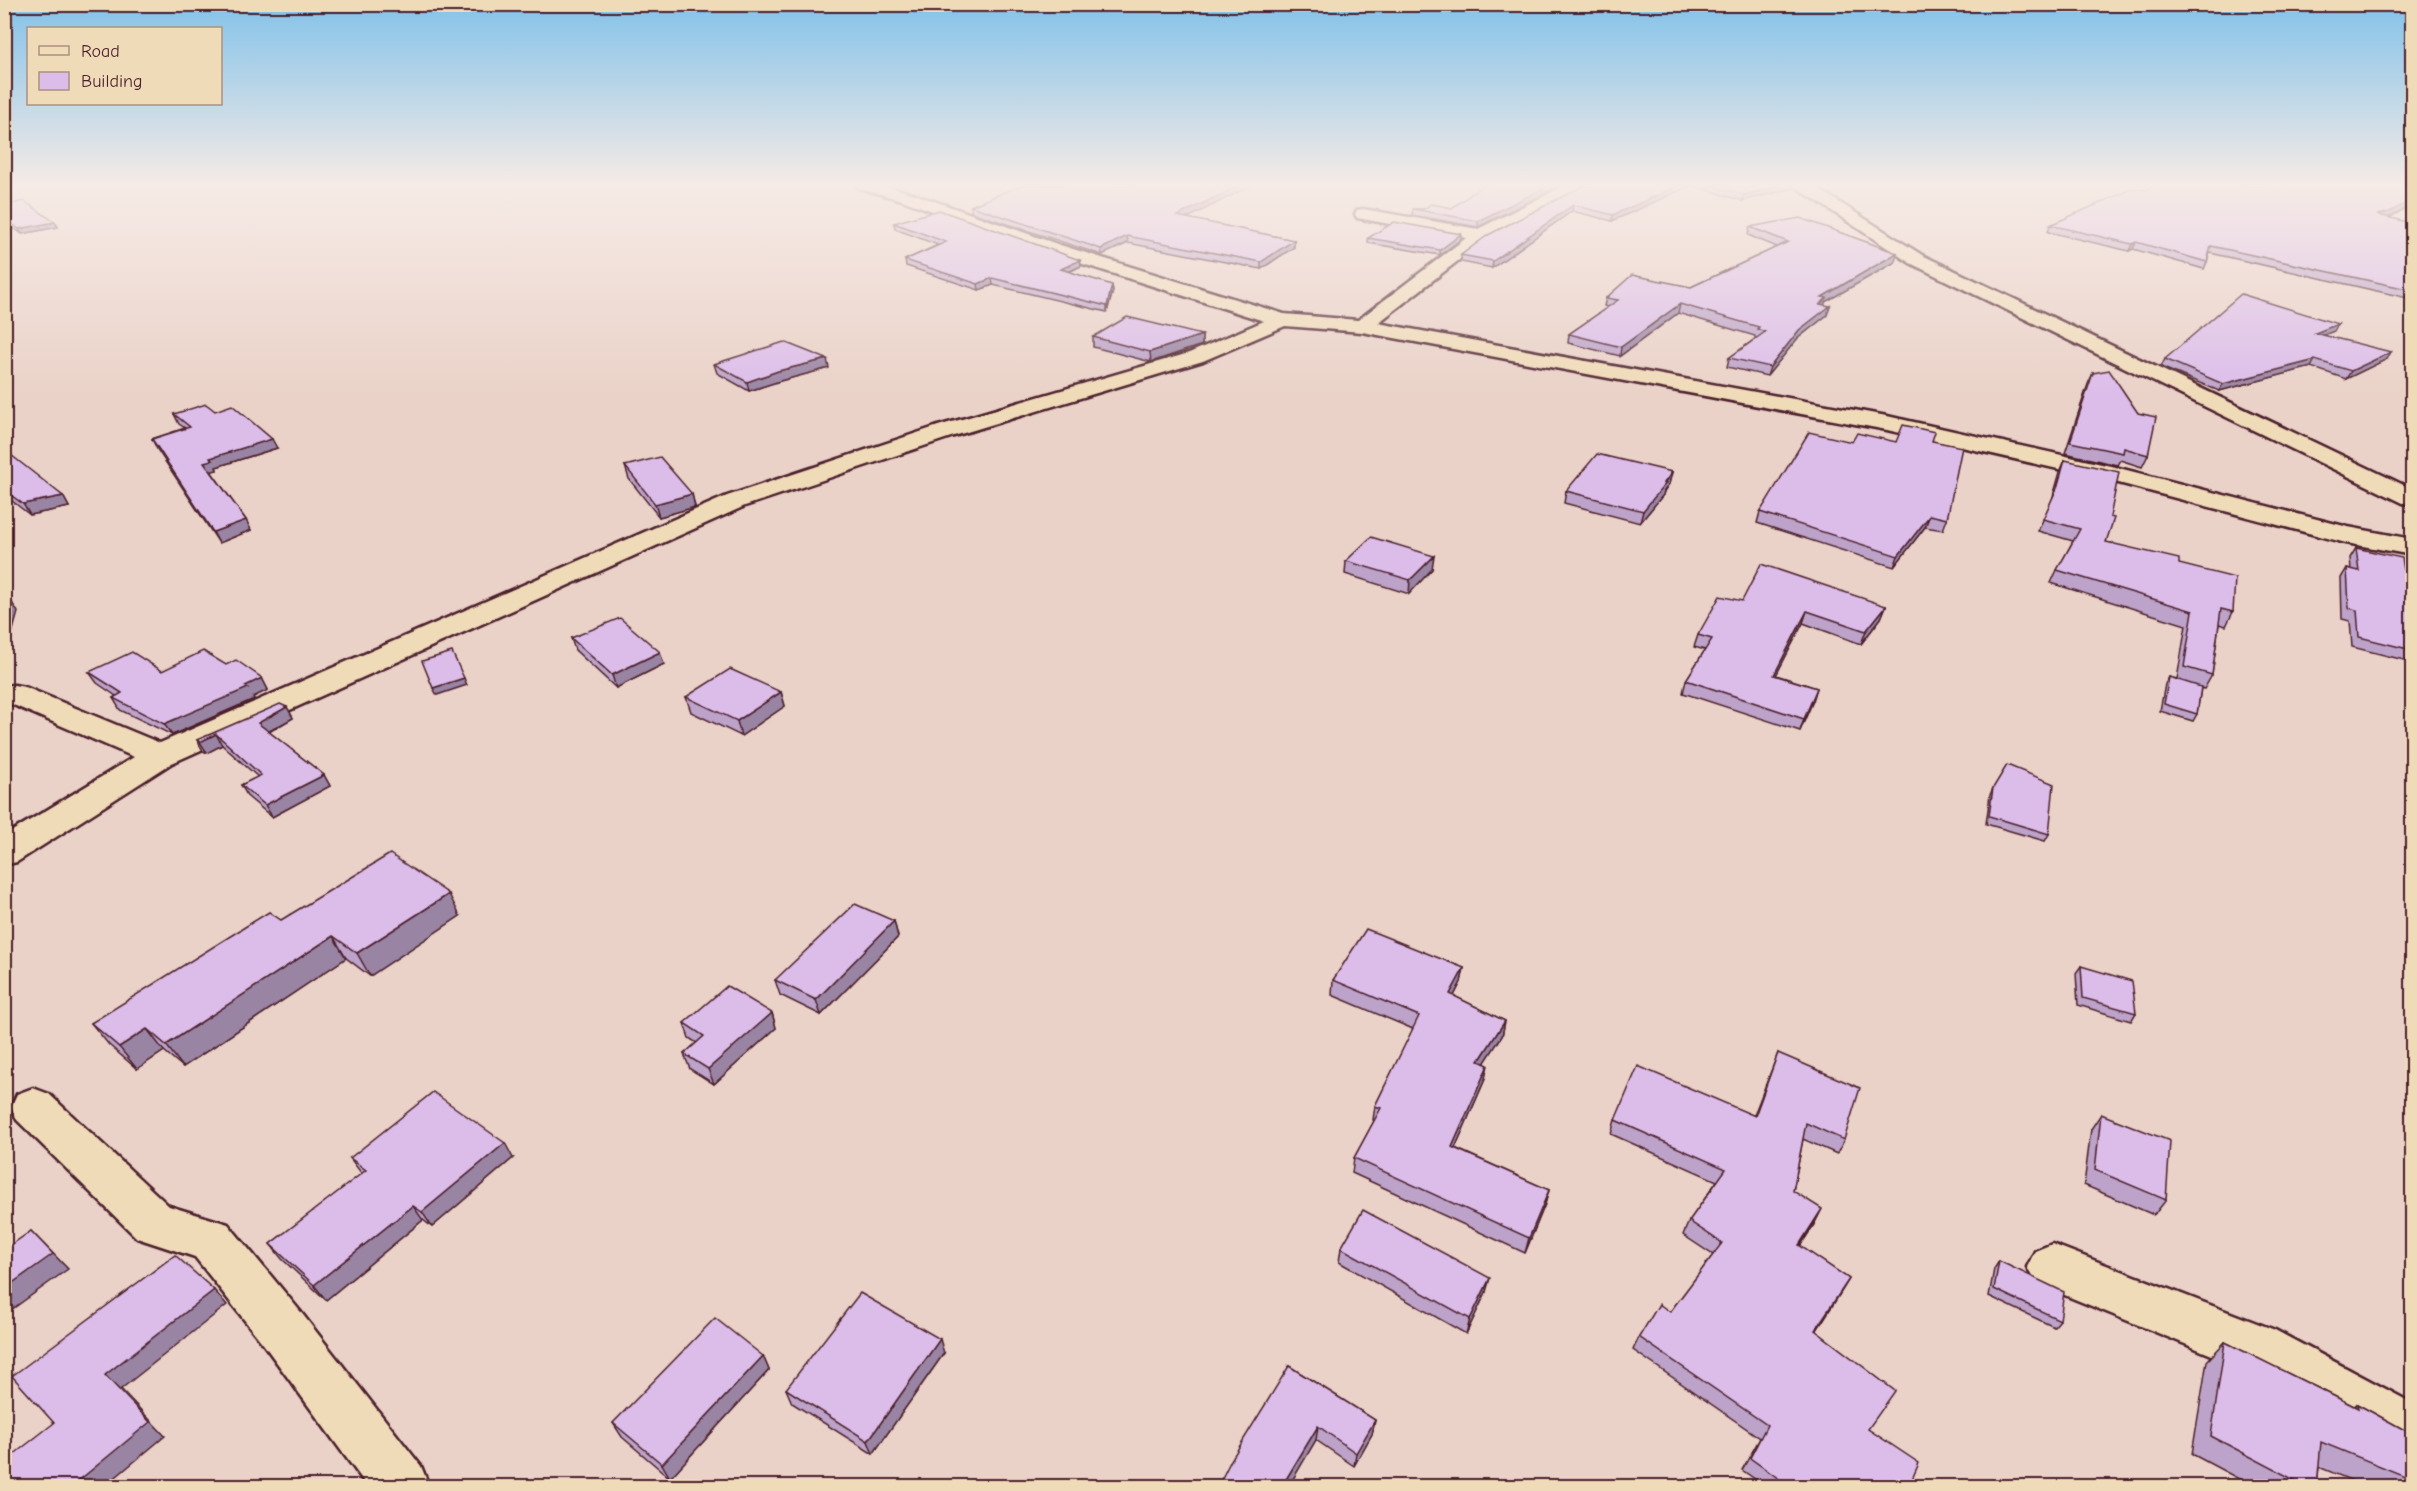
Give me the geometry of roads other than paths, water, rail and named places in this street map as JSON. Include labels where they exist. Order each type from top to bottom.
[{"type":"street","points":[[1072,255],[1282,320],[1362,326],[1887,423],[2115,474],[2346,535],[2412,547]]},
{"type":"street","points":[[1362,326],[1456,255]]},
{"type":"street","points":[[1909,255],[2412,498]]},
{"type":"street","points":[[4,853],[160,756],[736,501],[946,431],[1196,357],[1282,320]]},
{"type":"street","points":[[4,696],[14,694],[160,756]]},
{"type":"street","points":[[33,1107],[153,1223],[211,1240],[282,1328],[401,1486]]},
{"type":"street","points":[[2052,1267],[2257,1348],[2412,1432]]}]
